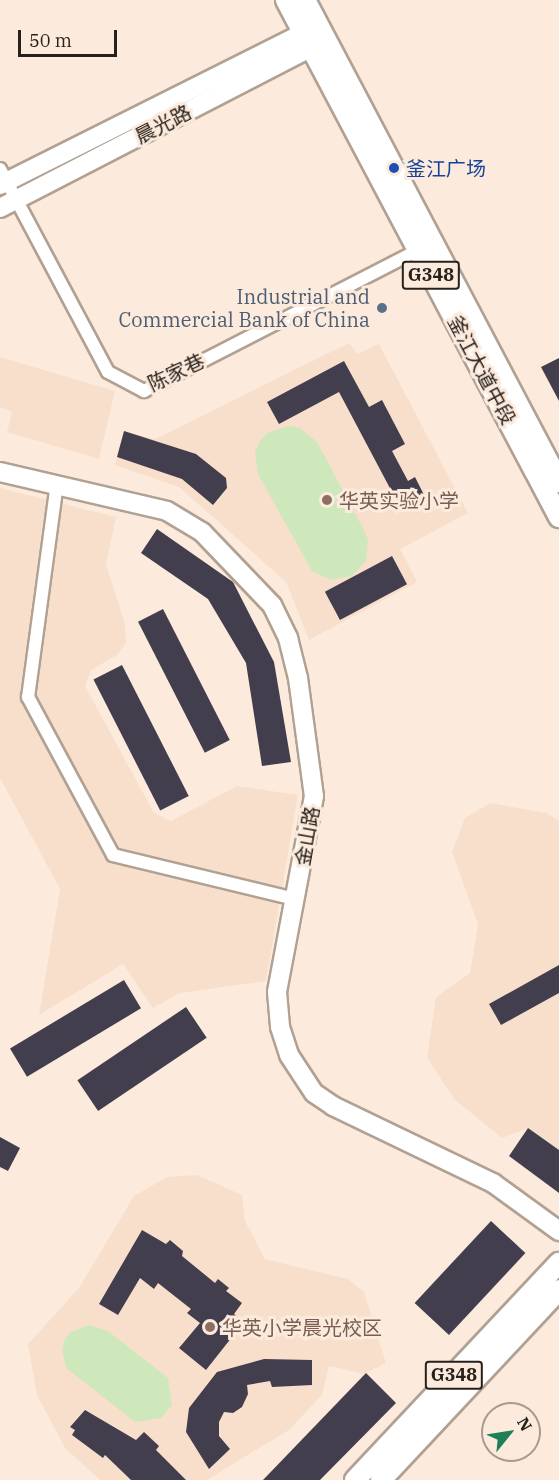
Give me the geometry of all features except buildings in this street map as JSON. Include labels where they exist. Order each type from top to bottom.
[{"type":"main road","name":"G348","points":[[286,0],[315,37]]},
{"type":"main road","name":"G348","points":[[305,0],[315,37]]},
{"type":"main road","name":"釜江大道中段","points":[[315,37],[418,250],[559,517]]},
{"type":"main road","name":"釜江大道中段","points":[[315,37],[559,482]]},
{"type":"main road","name":"G348","points":[[355,1480],[556,1266]]},
{"type":"main road","name":"G348","points":[[381,1480],[559,1290]]},
{"type":"street","name":"晨光路","points":[[2,179],[315,37]]},
{"type":"street","name":"晨光路","points":[[8,203],[315,37]]},
{"type":"street","points":[[2,179],[8,203]]},
{"type":"street","name":"陈家巷","points":[[8,203],[108,372],[144,391],[418,250]]},
{"type":"street","name":"金山路","points":[[0,472],[57,483],[167,511],[202,532],[273,604],[291,648],[312,763],[310,832],[276,992],[280,1027],[289,1055],[314,1093],[357,1120],[493,1183],[559,1232]]},
{"type":"street","points":[[57,483],[28,697],[113,855],[296,899]]},
{"type":"shaded area","name":"华英实验小学","points":[[349,343],[357,354],[379,344],[468,513],[400,549],[417,582],[309,640],[286,582],[179,487],[115,465],[124,431],[155,439]]},
{"type":"shaded area","points":[[0,357],[115,391],[99,459],[7,432],[12,412],[0,407]]},
{"type":"shaded area","points":[[0,488],[116,517],[106,564],[125,624],[126,643],[117,655],[91,670],[85,686],[154,813],[171,821],[237,786],[298,795],[266,981],[180,993],[153,1008],[123,964],[39,1015],[60,889],[0,778]]},
{"type":"shaded area","points":[[490,803],[547,813],[559,821],[559,1150],[528,1128],[502,1138],[455,1100],[427,1058],[436,997],[470,973],[478,924],[452,852],[465,818]]},
{"type":"shaded area","name":"华英小学晨光校区","points":[[197,1175],[242,1195],[245,1221],[265,1259],[348,1279],[364,1292],[386,1363],[364,1374],[329,1366],[322,1395],[289,1430],[207,1480],[100,1480],[65,1448],[37,1395],[28,1344],[79,1288],[134,1196],[167,1177]]},
{"type":"green space","points":[[288,426],[300,428],[317,442],[364,530],[368,540],[366,561],[352,576],[331,580],[312,571],[258,474],[255,452],[260,441],[267,433]]},
{"type":"green space","points":[[89,1325],[108,1331],[168,1378],[172,1405],[161,1418],[135,1422],[66,1368],[62,1349],[65,1339],[71,1332]]},
{"type":"place","name":"釜江广场","points":[[394,168]]},
{"type":"place","name":"Industrial and Commercial Bank of China","points":[[382,308]]},
{"type":"place","name":"华英实验小学","points":[[327,500]]},
{"type":"place","name":"华英小学晨光校区","points":[[210,1327]]}]
